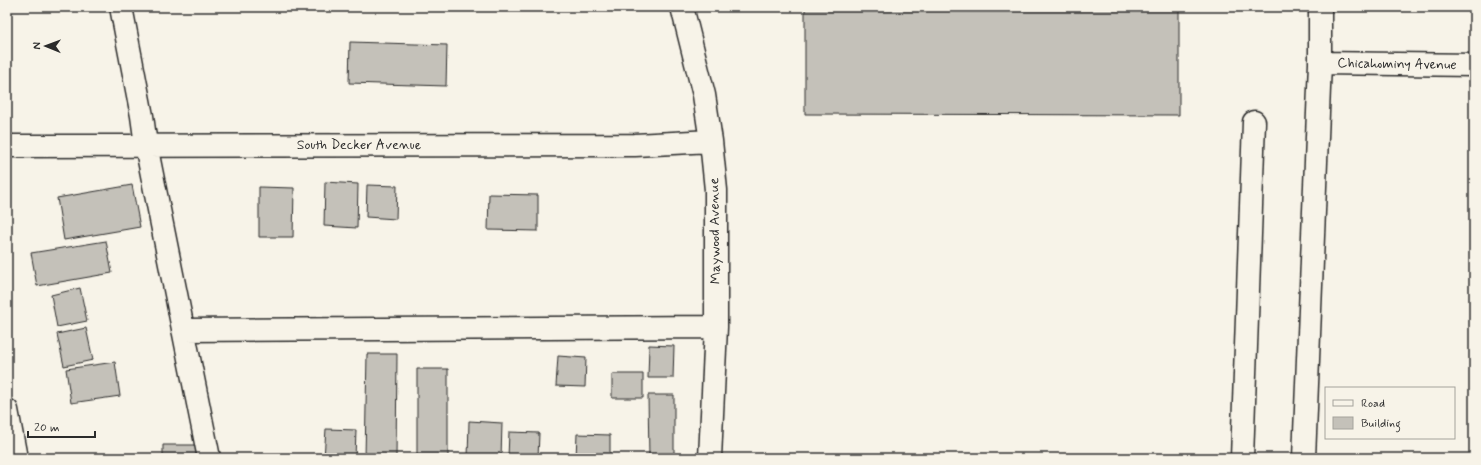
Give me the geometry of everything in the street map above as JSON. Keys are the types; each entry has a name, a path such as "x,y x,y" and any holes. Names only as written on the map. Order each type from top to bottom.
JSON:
{"street":[{"path":"121,7 142,116 146,145 208,458"},
{"name":"Maywood Avenue","path":"682,7 704,95 716,190 716,327 710,458"},
{"path":"1304,458 1320,63 1320,7"},
{"name":"Chicahominy Avenue","path":"1320,63 1474,66"},
{"path":"1242,458 1254,122"},
{"name":"South Decker Avenue","path":"7,146 635,145 711,142"},
{"path":"183,330 716,327"},
{"path":"7,410 16,458"}],"building":[{"path":"805,7 1179,7 1179,115 805,114"},
{"path":"350,42 447,45 446,86 349,83"},
{"path":"325,182 358,184 357,228 324,226"},
{"path":"132,185 140,227 64,240 57,198"},
{"path":"367,185 397,186 396,219 366,217"},
{"path":"259,187 294,188 293,237 259,237"},
{"path":"489,194 538,195 538,231 488,230"},
{"path":"106,241 112,273 37,286 31,253"},
{"path":"80,288 87,321 57,327 51,295"},
{"path":"86,328 93,360 64,366 57,334"},
{"path":"649,345 674,346 673,378 648,378"},
{"path":"367,354 397,354 396,458 365,458"},
{"path":"558,356 586,358 585,387 556,386"},
{"path":"115,362 120,396 71,403 66,369"},
{"path":"417,369 448,369 448,458 417,458"},
{"path":"612,374 643,374 643,398 612,398"},
{"path":"648,395 674,395 674,458 649,458"},
{"path":"469,421 502,423 501,458 468,458"},
{"path":"326,429 356,430 355,458 324,458"},
{"path":"509,432 539,433 538,458 508,458"},
{"path":"577,434 610,435 610,458 576,458"},
{"path":"163,445 197,445 197,458 163,458"}]}
